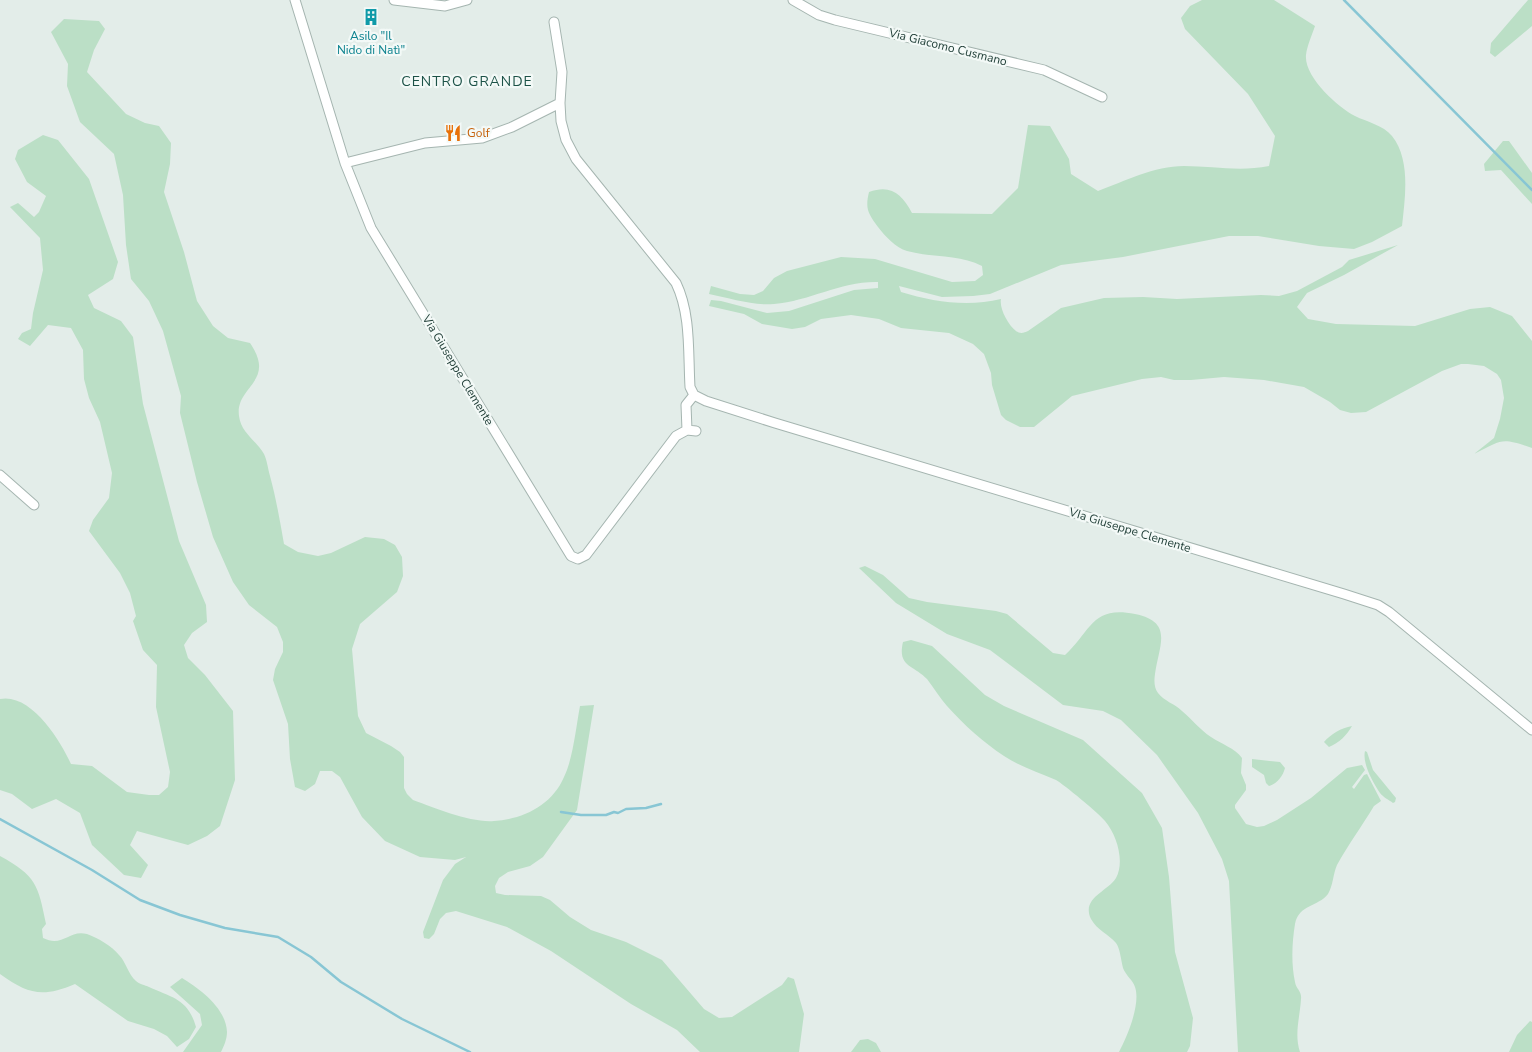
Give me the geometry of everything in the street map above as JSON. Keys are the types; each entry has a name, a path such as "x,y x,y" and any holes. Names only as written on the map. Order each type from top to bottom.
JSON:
{"street":[{"name":"Via Giuseppe Clemente","path":"295,0 345,163 371,228 573,558 581,559 586,555 676,436 686,430"},
{"path":"394,0 435,6 467,0"},
{"name":"Via Giacomo Cusmano","path":"793,0 819,15 835,20 1044,70 1102,97"},
{"path":"554,22 562,72 560,103 564,133 572,153 676,283 682,297 685,310 690,387 694,395 686,405 686,430 696,431"},
{"path":"345,163 425,142 482,138 512,127 560,103"},
{"name":"VIa Giuseppe Clemente","path":"694,395 706,401 775,423 1378,605 1532,730"},
{"path":"0,475 34,505"}],"green space":[{"path":"1202,0 1274,0 1315,26 1306,55 1310,73 1316,82 1331,99 1348,112 1380,126 1388,132 1398,146 1402,156 1405,180 1402,226 1354,249 1319,246 1258,236 1229,236 1123,257 1061,265 990,294 942,297 899,286 901,292 938,301 963,303 1001,299 1001,307 1007,321 1016,331 1022,333 1028,331 1061,308 1104,298 1143,297 1177,299 1261,295 1279,296 1297,291 1342,267 1349,260 1398,245 1307,293 1297,307 1308,319 1336,324 1415,326 1470,309 1490,307 1512,316 1532,341 1532,448 1507,441 1497,443 1474,454 1494,438 1504,398 1501,380 1497,374 1484,366 1461,364 1442,371 1366,412 1351,413 1340,410 1304,387 1264,380 1224,377 1191,380 1174,380 1161,377 1142,379 1072,396 1034,427 1020,427 1006,420 1001,415 992,385 991,373 984,354 973,344 949,333 901,328 879,319 851,315 821,319 805,327 792,329 762,324 744,314 709,306 711,300 767,313 789,311 854,290 878,288 878,282 851,285 774,304 750,303 709,294 711,286 740,294 754,295 763,291 774,278 787,271 841,257 875,259 952,282 975,281 983,275 982,266 955,258 907,251 891,241 878,227 870,214 867,207 869,192 884,189 895,192 912,213 992,214 1018,188 1028,125 1050,126 1069,159 1071,174 1098,191 1162,168 1195,166 1237,169 1269,166 1275,136 1248,94 1185,29 1181,18 1190,6"},
{"path":"1528,0 1532,0 1532,26 1495,57 1490,53 1491,43"},
{"path":"64,19 99,21 105,29 94,50 87,72 126,114 145,123 159,126 171,143 170,164 164,192 184,252 197,301 213,326 228,338 250,343 257,356 259,367 257,375 239,406 239,416 246,432 265,456 284,544 298,552 318,556 331,553 365,537 384,539 395,545 402,557 403,576 397,592 360,624 352,649 358,716 366,733 391,746 404,757 404,788 407,794 413,800 475,820 505,820 526,814 544,803 559,787 570,761 580,706 594,705 577,810 543,857 530,866 508,872 499,878 495,886 496,893 541,896 550,900 570,917 591,930 626,942 662,960 704,1009 719,1018 732,1017 782,985 788,977 794,979 804,1014 799,1052 700,1052 677,1030 631,1004 551,951 507,927 456,911 446,913 440,919 434,934 429,939 424,938 423,932 443,880 455,864 466,857 455,860 420,857 385,841 362,817 340,777 332,771 320,771 315,784 305,791 295,787 290,759 288,724 273,680 275,669 283,652 283,642 277,627 249,605 233,582 213,537 180,413 181,396 163,331 149,301 131,279 126,245 123,195 114,154 80,122 67,86 68,64 51,32"},
{"path":"43,135 58,140 89,179 118,262 113,279 88,295 94,308 121,321 133,337 143,404 179,541 206,605 207,622 192,633 184,645 188,658 205,675 233,711 235,780 220,826 207,836 188,845 137,831 130,845 148,865 141,878 124,875 92,845 80,813 56,799 32,809 12,794 0,790 0,699 12,699 23,703 43,720 60,743 71,764 92,766 127,792 159,795 168,787 170,772 156,707 157,665 143,650 133,621 136,616 130,593 120,573 89,531 93,520 109,498 112,473 100,422 89,398 84,379 83,350 71,328 48,325 30,346 18,339 22,333 31,329 43,270 40,238 10,207 18,203 34,217 39,212 46,196 27,182 15,159 18,150"},
{"path":"1503,141 1509,141 1532,173 1532,204 1501,170 1485,171 1484,164"},
{"path":"865,566 883,575 909,598 1007,614 1053,653 1065,655 1094,622 1110,613 1135,614 1155,623 1160,629 1161,636 1155,676 1157,691 1160,696 1179,709 1207,734 1232,749 1242,758 1241,773 1246,790 1235,805 1235,808 1246,824 1257,827 1277,820 1311,798 1347,768 1362,765 1365,770 1352,787 1354,789 1364,775 1367,774 1381,801 1374,806 1337,865 1328,894 1300,913 1295,924 1292,960 1296,986 1301,996 1297,1032 1300,1052 1238,1052 1229,881 1222,859 1198,813 1157,755 1121,720 1103,711 1063,705 990,650 947,634 896,603 859,568"},
{"path":"911,640 932,646 985,695 1004,706 1083,740 1142,793 1162,828 1169,877 1175,952 1193,1018 1190,1046 1187,1052 1119,1052 1135,1011 1135,987 1123,968 1117,945 1093,923 1089,912 1092,900 1112,883 1119,872 1120,857 1116,841 1105,821 1056,780 1010,760 967,727 947,706 927,679 905,661 902,656 903,642"},
{"path":"1352,726 1348,733 1333,745 1329,747 1324,742 1336,732"},
{"path":"1365,751 1373,770 1396,798 1395,802 1393,803 1383,796 1374,784 1365,761"},
{"path":"1252,759 1280,762 1285,768 1277,782 1269,786 1264,775 1252,767"},
{"path":"0,856 21,869 34,882 46,924 42,929 43,938 56,941 81,933 109,945 121,958 137,982 172,997 189,1010 196,1027 189,1039 177,1047 167,1036 154,1029 128,1021 75,984 53,991 36,992 19,986 0,974"},
{"path":"182,978 211,1000 222,1015 226,1023 227,1032 221,1052 183,1052 202,1025 200,1014 170,987"},
{"path":"1530,1021 1532,1022 1532,1052 1509,1052 1517,1035"},
{"path":"868,1039 876,1043 881,1052 851,1052 860,1040"}],"waterway":[{"path":"1344,0 1532,190"},
{"path":"561,812 581,815 606,815 614,812 618,813 626,809 646,808 661,804"},
{"path":"0,819 92,870 140,900 180,915 225,928 278,937 311,957 341,982 402,1019 470,1052"}],"place":[{"name":"Asilo \"Il Nido di Natì\"","path":"371,17"},
{"name":"Golf","path":"453,133"}],"district":[{"name":"CENTRO GRANDE","path":"467,81"}]}
